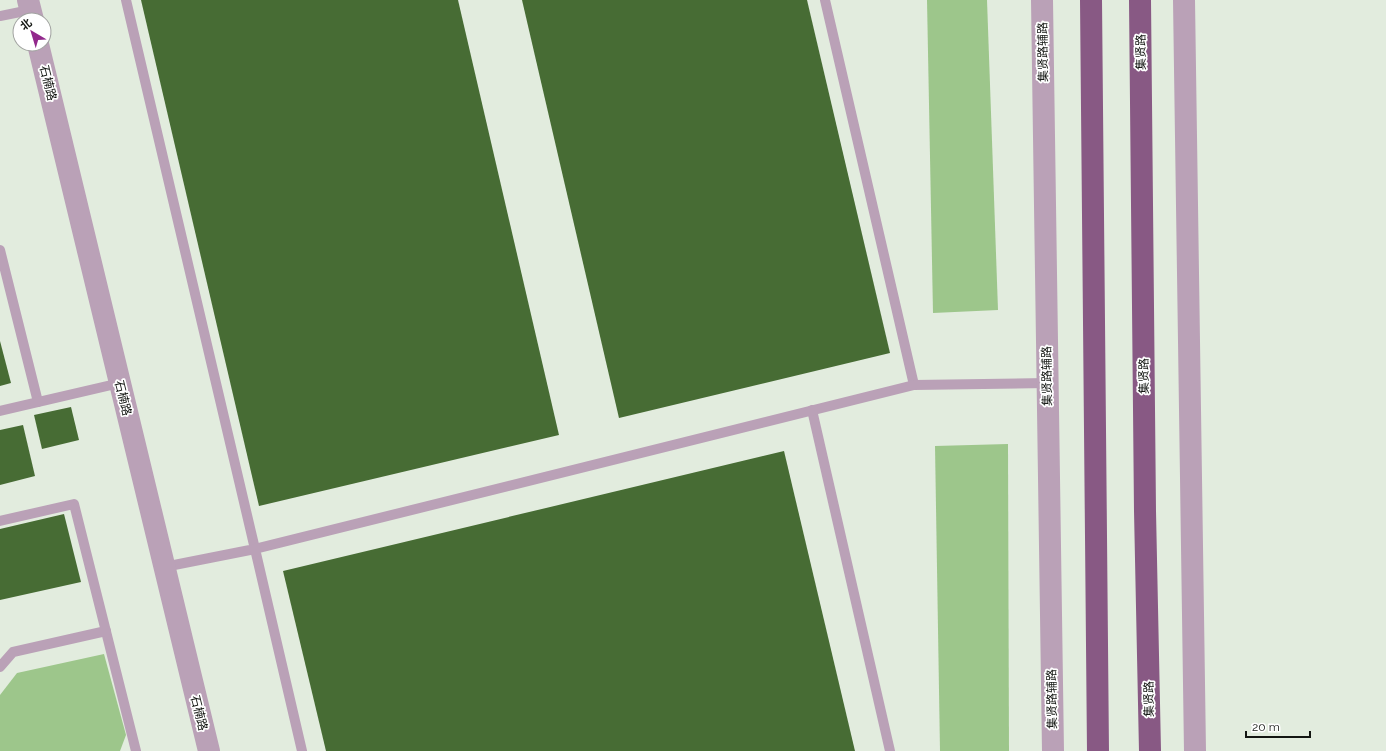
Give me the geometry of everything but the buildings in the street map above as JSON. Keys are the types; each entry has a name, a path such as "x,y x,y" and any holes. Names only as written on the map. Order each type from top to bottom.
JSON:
{"highway":[{"path":"1091,0 1098,751"},
{"name":"集贤路","path":"1140,0 1145,511 1150,751"}],"street":[{"name":"集贤路辅路","path":"1042,0 1053,751"},
{"path":"1184,0 1195,751"},
{"name":"石楠路","path":"40,52 209,751"}],"lane":[{"path":"126,0 302,751"},
{"path":"825,0 914,385"},
{"path":"0,16 30,10"},
{"path":"0,250 38,402"},
{"path":"0,411 120,383"},
{"path":"164,567 255,549 914,385 1047,383"},
{"path":"812,410 890,751"},
{"path":"0,521 74,504 136,751"},
{"path":"0,667 12,652 106,631"}],"green space":[{"path":"927,0 987,0 998,310 933,313"},
{"path":"1008,444 1009,751 940,751 935,446"},
{"path":"104,654 126,735 120,751 0,751 0,695 17,673"}]}
